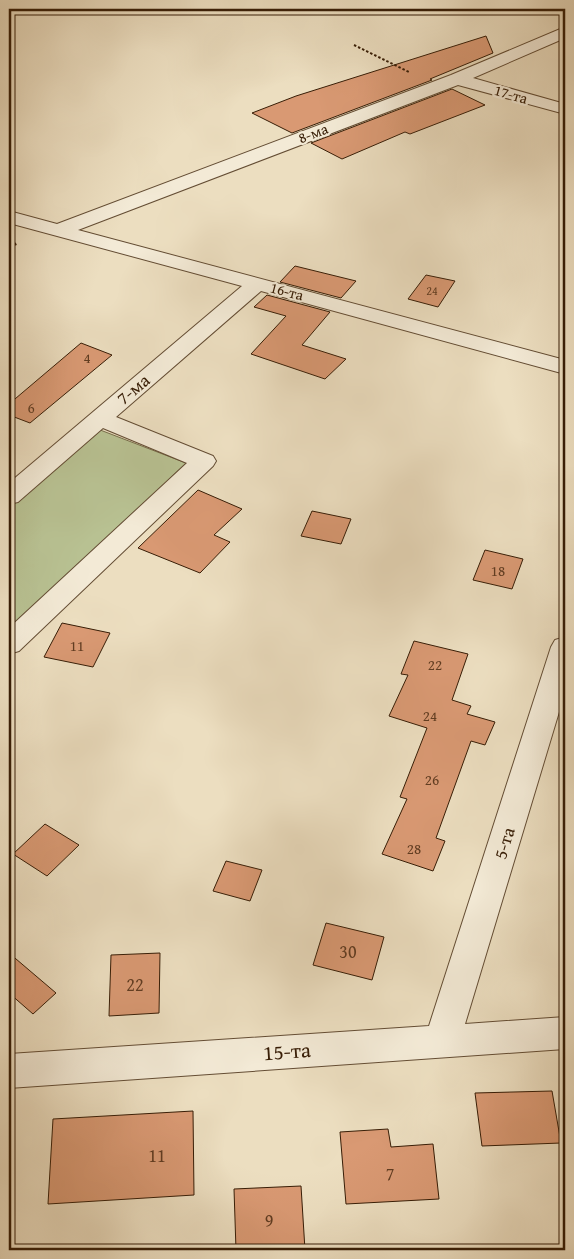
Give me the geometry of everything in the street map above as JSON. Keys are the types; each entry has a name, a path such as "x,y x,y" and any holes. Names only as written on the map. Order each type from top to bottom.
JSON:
{"street":[{"name":"8-ма","path":"59,230 451,81 565,32"},
{"name":"17-та","path":"451,81 565,109"},
{"name":"16-та","path":"9,217 565,367"},
{"name":"7-ма","path":"9,496 258,283"},
{"path":"9,644 204,461 99,418"},
{"name":"5-та","path":"442,1040 565,647"},
{"name":"15-та","path":"9,1071 442,1040 565,1034"}],"path":[{"path":"354,44 407,72 416,69 451,81"}],"green space":[{"path":"95,428 186,463 9,634 9,504"}],"building":[{"path":"486,36 493,53 430,79 432,80 292,133 252,113 296,96"},
{"path":"452,89 485,105 410,134 405,132 342,159 311,143"},
{"path":"295,266 356,281 341,298 280,282"},
{"path":"426,275 455,281 438,307 408,299"},
{"path":"267,295 330,312 302,345 346,359 325,379 251,354 286,316 254,307"},
{"path":"81,343 112,355 30,423 9,415 9,404"},
{"path":"198,490 242,509 214,535 230,542 200,573 138,548"},
{"path":"312,511 351,519 341,544 301,536"},
{"path":"485,550 523,559 512,589 473,580"},
{"path":"62,623 110,633 93,667 44,657"},
{"path":"414,641 468,654 452,700 471,706 467,714 495,722 485,745 471,741 436,838 445,841 433,871 382,854 407,799 400,797 427,728 389,716 408,675 401,674"},
{"path":"45,824 79,845 47,876 13,854"},
{"path":"226,861 262,870 250,901 213,891"},
{"path":"326,923 384,937 372,980 313,965"},
{"path":"9,953 56,993 33,1014 9,993"},
{"path":"160,953 159,1013 109,1016 111,955"},
{"path":"552,1091 561,1143 482,1146 475,1093"},
{"path":"193,1111 194,1195 48,1204 53,1119"},
{"path":"388,1129 391,1147 433,1144 439,1199 346,1204 340,1132"},
{"path":"301,1186 305,1250 236,1250 234,1189"}]}
